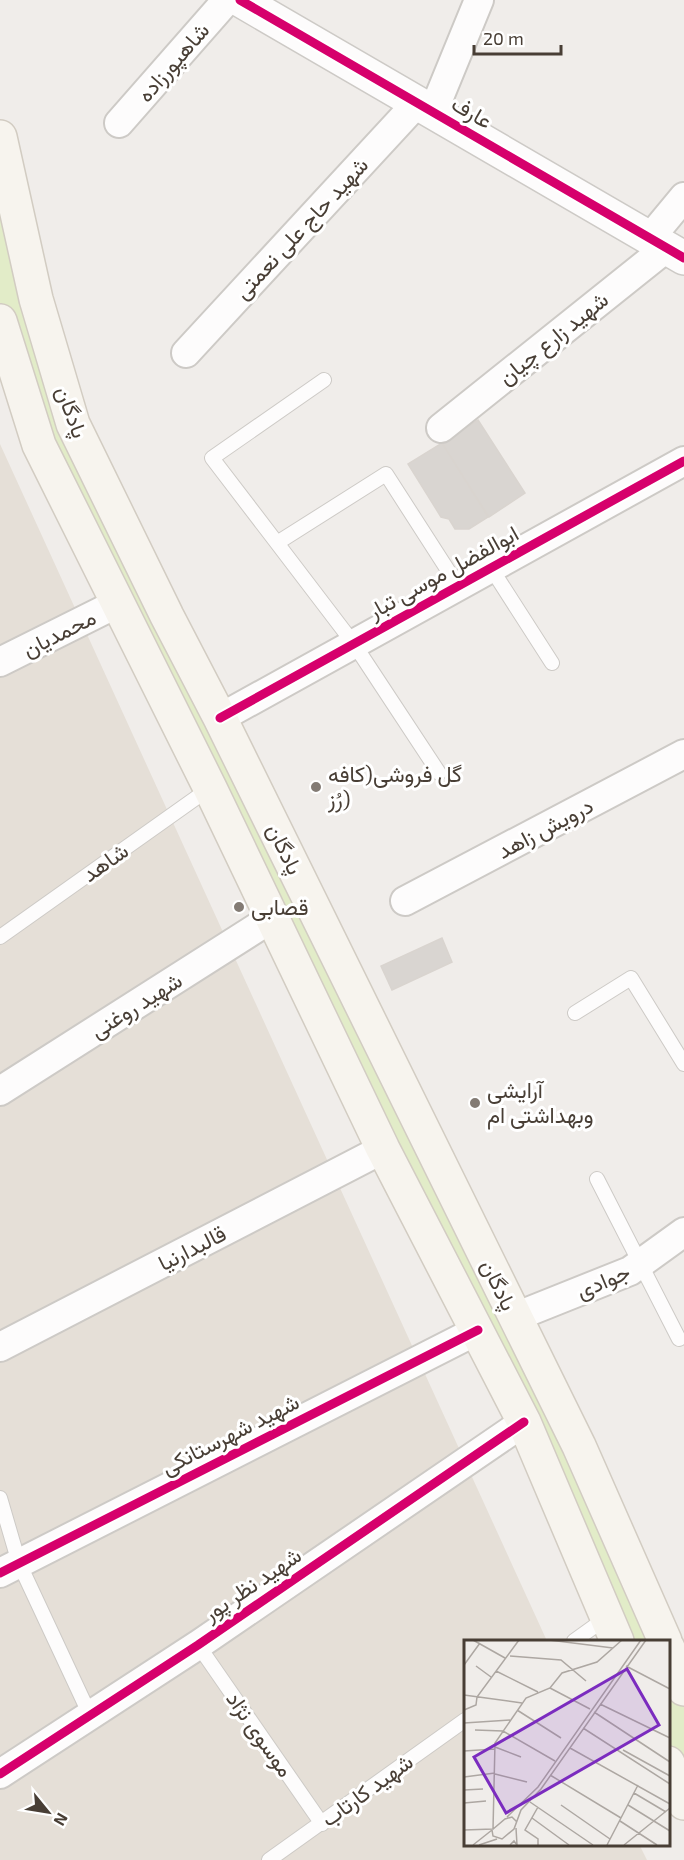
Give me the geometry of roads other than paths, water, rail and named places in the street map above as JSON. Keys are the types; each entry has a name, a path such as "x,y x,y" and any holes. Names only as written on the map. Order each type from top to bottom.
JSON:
{"main road":[{"name":"پادگان","path":"0,137 36,299 73,424 579,1446 665,1640"},
{"name":"پادگان","path":"0,321 39,445 210,788 383,1149 524,1422 612,1629"},
{"path":"669,1651 684,1689"},
{"path":"669,1766 684,1803"}],"street":[{"name":"شاهپورزاده","path":"118,123 226,0"},
{"name":"عارف","path":"240,0 666,248"},
{"path":"425,108 479,0"},
{"name":"شهید حاج علی نعمتی","path":"186,353 425,108"},
{"name":"شهید زارع چیان","path":"441,428 666,248 684,197"},
{"name":"ابوالفضل موسی تبار","path":"220,718 684,461"},
{"name":"محمدیان","path":"0,662 118,603"},
{"name":"درویش زاهد","path":"405,901 684,754"},
{"name":"شهید روغنی","path":"0,1091 272,918"},
{"name":"قالبدارنیا","path":"0,1347 383,1149"},
{"name":"جوادی","path":"515,1317 630,1271 684,1232"},
{"name":"شهید شهرستانکی","path":"10,1568 478,1330"},
{"name":"شهید نظر پور","path":"0,1774 198,1645 524,1422"}],"lane":[{"path":"324,380 212,458 354,644 439,774"},
{"path":"277,543 386,474 458,586"},
{"path":"491,568 552,663"},
{"name":"شاهد","path":"0,937 210,788"},
{"path":"575,1013 631,978 684,1064"},
{"path":"597,1179 679,1339"},
{"path":"0,1498 10,1568 90,1715"},
{"path":"577,1640 612,1629"},
{"name":"موسوی نژاد","path":"198,1645 322,1824"},
{"name":"شهید کارتاب","path":"269,1860 464,1721"}],"place":[{"name":"گل فروشی(کافه رُز)","path":"316,787"},
{"name":"قصابی","path":"239,907"},
{"name":"آرایشی وبهداشتی ام","path":"475,1103"}]}
